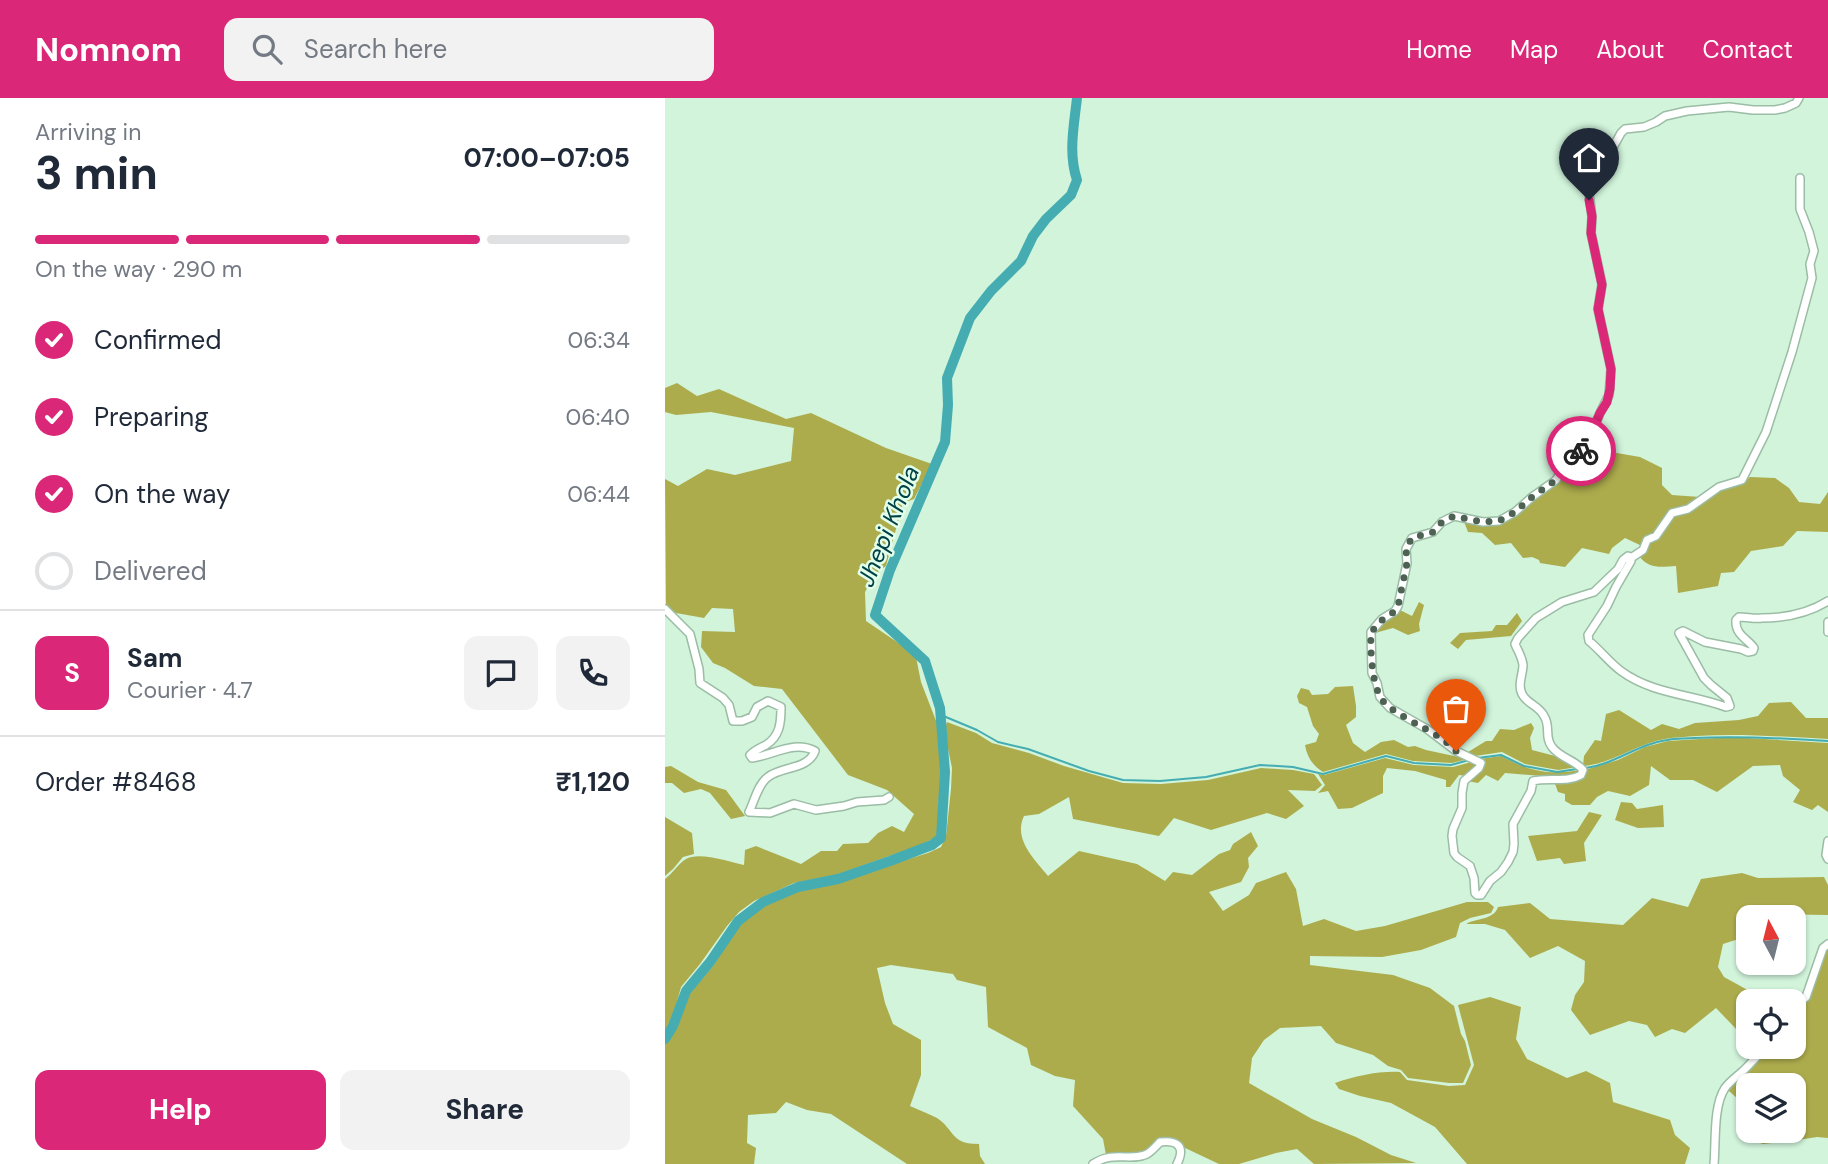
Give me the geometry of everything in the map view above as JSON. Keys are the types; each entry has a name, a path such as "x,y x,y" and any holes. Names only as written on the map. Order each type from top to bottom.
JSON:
{"street":[{"path":"1631,558 1625,557 1618,569 1594,592 1562,602 1536,618 1516,641 1522,660 1520,683 1523,697 1544,716 1546,739 1553,749 1583,770 1576,778 1533,781 1531,791 1513,824 1514,844 1508,862 1481,895 1477,895 1473,889 1470,866 1454,853 1452,836 1462,808 1464,781 1479,768 1481,762 1456,751 1427,729 1390,708 1380,698 1372,673 1371,632 1398,606 1407,563 1406,548 1412,538 1433,532 1442,522 1454,516 1482,522 1499,521 1556,480 1568,460 1587,444 1609,395 1611,369 1599,316 1598,302 1602,285 1591,233 1588,185 1621,132 1644,127 1665,116 1687,111 1730,107 1775,110 1796,103 1799,98"},
{"path":"1800,178 1800,209 1814,251 1810,264 1812,278 1766,432 1742,480 1719,487 1688,509 1672,513 1656,536 1647,540 1643,550 1631,558 1607,606 1588,635 1589,641 1621,671 1643,683 1668,693 1726,707 1730,706 1727,698 1704,678 1679,633 1682,631 1705,642 1753,652 1752,645 1739,635 1739,617 1761,619 1795,614 1828,601"},
{"path":"665,609 689,634 700,683 723,698 729,705 733,721 752,717 757,707 768,701 781,707 780,727 776,735 750,755 752,758 792,746 807,747 815,751 806,762 768,777 749,812 770,813 794,804 816,810 889,797"},
{"path":"1828,622 1828,632"},
{"path":"1828,841 1828,859"},
{"path":"1806,997 1823,948 1828,944"},
{"path":"1714,1164 1719,1104 1726,1087 1755,1059"},
{"path":"1093,1164 1104,1157 1143,1155 1153,1150 1160,1142 1169,1142 1179,1146 1181,1156 1177,1164"}],"shaded area":[{"path":"677,383 697,396 719,389 786,419 811,413 886,448 932,464 914,499 903,503 886,566 875,574 865,592 866,621 916,657 921,682 940,731 942,776 938,836 923,844 836,875 794,883 754,901 739,912 727,926 681,987 671,1024 665,1030 665,879 683,861 699,856 744,865 745,850 756,846 801,864 821,851 837,851 843,844 868,843 878,833 892,826 904,832 914,814 887,790 848,775 782,689 754,686 713,663 701,647 702,631 735,632 733,609 712,608 704,618 676,613 666,605 665,479 678,486 707,469 735,475 791,461 794,428 711,412 676,415 665,412 665,388"},
{"path":"1584,452 1611,452 1640,457 1662,468 1662,485 1672,495 1700,497 1688,507 1671,512 1656,534 1642,546 1625,538 1612,548 1609,554 1582,548 1565,567 1540,563 1532,557 1523,558 1511,543 1495,545 1482,533 1468,532 1463,519 1475,522 1510,517"},
{"path":"1750,477 1775,478 1789,488 1799,502 1820,504 1828,492 1828,532 1797,531 1783,546 1751,551 1734,572 1721,573 1718,586 1678,593 1676,566 1651,565 1639,556 1656,534 1685,509 1720,489"},
{"path":"1419,602 1424,605 1420,631 1408,635 1393,628 1375,633 1380,625 1400,610 1412,616"},
{"path":"1517,613 1522,621 1511,636 1466,640 1458,649 1450,643 1460,633 1492,631 1496,625 1507,625"},
{"path":"1353,686 1356,717 1346,725 1353,743 1365,752 1381,742 1394,740 1408,747 1415,746 1468,759 1452,763 1413,761 1386,754 1323,772 1313,764 1307,753 1305,745 1316,742 1319,734 1313,726 1307,707 1299,703 1297,696 1301,688 1309,690 1312,695 1328,694 1335,687"},
{"path":"1791,702 1806,718 1828,718 1828,739 1730,735 1673,738 1644,745 1604,762 1583,766 1584,756 1595,740 1601,741 1606,714 1619,710 1651,730 1662,724 1679,729 1695,723 1758,716 1769,703"},
{"path":"947,722 976,733 992,743 1123,783 1161,784 1208,780 1261,768 1314,774 1322,785 1315,791 1288,790 1304,806 1286,819 1267,813 1211,830 1174,818 1159,836 1073,819 1069,797 1039,814 1024,816 1021,824 1023,841 1048,876 1079,851 1137,864 1165,881 1173,872 1192,875 1219,854 1230,850 1233,844 1251,832 1258,846 1248,858 1249,867 1241,882 1209,892 1223,911 1249,895 1256,883 1286,872 1296,889 1303,926 1324,919 1356,931 1385,926 1467,902 1488,902 1494,907 1491,913 1460,923 1456,937 1421,950 1382,957 1310,956 1310,965 1393,975 1430,988 1454,1006 1471,1065 1463,1083 1408,1078 1401,1070 1388,1066 1373,1055 1336,1043 1321,1026 1280,1028 1264,1040 1252,1058 1249,1083 1312,1119 1391,1155 1416,1163 1314,1164 1297,1149 1239,1164 1219,1164 1183,1147 1175,1139 1158,1140 1147,1151 1139,1154 1106,1155 1103,1139 1073,1106 1075,1080 1055,1076 1031,1065 1027,1048 988,1027 986,987 957,980 953,974 891,965 877,968 893,1024 921,1040 921,1075 910,1106 937,1118 963,1142 979,1144 980,1156 985,1164 907,1164 831,1114 807,1110 786,1102 776,1113 748,1115 747,1143 756,1148 754,1164 665,1164 665,1043 677,1026 690,993 713,966 742,921 766,905 792,893 842,882 941,847 946,836 951,789 952,768 944,730"},
{"path":"1531,723 1534,728 1530,738 1532,750 1559,757 1578,767 1558,770 1525,764 1502,752 1475,756 1468,752 1486,741 1492,741 1500,729 1514,730"},
{"path":"1732,737 1828,743 1828,812 1818,805 1812,810 1793,802 1800,790 1783,776 1780,765 1753,766 1717,792 1693,780 1670,780 1651,766 1649,785 1630,796 1608,791 1590,805 1572,805 1565,801 1565,794 1558,792 1554,781 1566,781 1585,770 1668,741"},
{"path":"1501,756 1540,771 1581,770 1580,774 1565,778 1505,773 1498,781 1486,775 1478,783 1467,781 1480,759"},
{"path":"1385,758 1414,765 1453,767 1475,761 1480,764 1466,776 1459,775 1450,787 1446,787 1446,780 1415,771 1387,768 1383,776 1383,793 1352,808 1338,809 1328,791 1318,793 1325,785 1318,774 1324,775"},
{"path":"671,766 698,782 726,790 745,816 731,819 710,793 701,789 684,793 672,783 665,783 665,767"},
{"path":"1621,802 1632,803 1637,809 1663,805 1664,827 1638,828 1615,820"},
{"path":"1589,812 1602,815 1584,843 1586,861 1564,864 1560,858 1537,861 1528,836 1577,831"},
{"path":"665,817 692,833 694,854 683,857 665,876"},
{"path":"1742,873 1758,878 1824,877 1828,885 1828,915 1806,915 1806,905 1736,905 1736,940 1723,944 1718,967 1724,977 1746,989 1736,989 1736,1029 1716,1008 1685,1033 1672,1029 1655,1037 1647,1025 1629,1021 1590,1035 1571,1010 1575,995 1584,982 1585,961 1558,946 1530,958 1505,930 1485,924 1466,924 1489,917 1498,907 1530,903 1550,919 1623,925 1652,898 1688,907 1701,879"},
{"path":"1828,946 1828,1138 1806,1139 1806,1073 1744,1073 1758,1059 1806,1059 1806,999 1824,948"},
{"path":"1490,997 1521,1007 1516,1039 1527,1059 1567,1078 1586,1071 1610,1083 1613,1102 1670,1120 1675,1135 1690,1148 1685,1164 1467,1164 1435,1127 1391,1103 1339,1089 1335,1083 1367,1074 1400,1072 1407,1080 1449,1086 1465,1085 1474,1065 1458,1005"},
{"path":"1736,1080 1736,1097 1729,1091 1724,1095"}],"waterway":[{"name":"Jhepi Khola","path":"665,1039 673,1026 686,991 738,921 763,902 798,887 838,879 890,861 932,845 941,838 945,772 940,708 925,661 875,615 890,570 945,442 947,378 970,318 991,291 1021,261 1033,236 1071,195 1077,180 1072,150 1077,98"},
{"path":"941,715 998,742 1123,780 1160,781 1206,777 1260,765 1293,767 1323,774 1386,756 1414,763 1451,765 1469,760"},
{"path":"1586,768 1656,742 1674,739 1744,737 1828,741"},
{"path":"1478,758 1501,755 1524,766 1557,772 1577,769"}],"way so far":[{"path":"1456,751 1427,729 1390,708 1380,698 1372,673 1371,632 1398,606 1407,563 1408,542 1412,538 1433,532 1442,522 1454,516 1490,523 1499,521 1556,480 1568,460 1581,451"}],"route":[{"path":"1581,451 1607,402 1611,369 1598,309 1602,285 1591,233 1589,200"}]}
